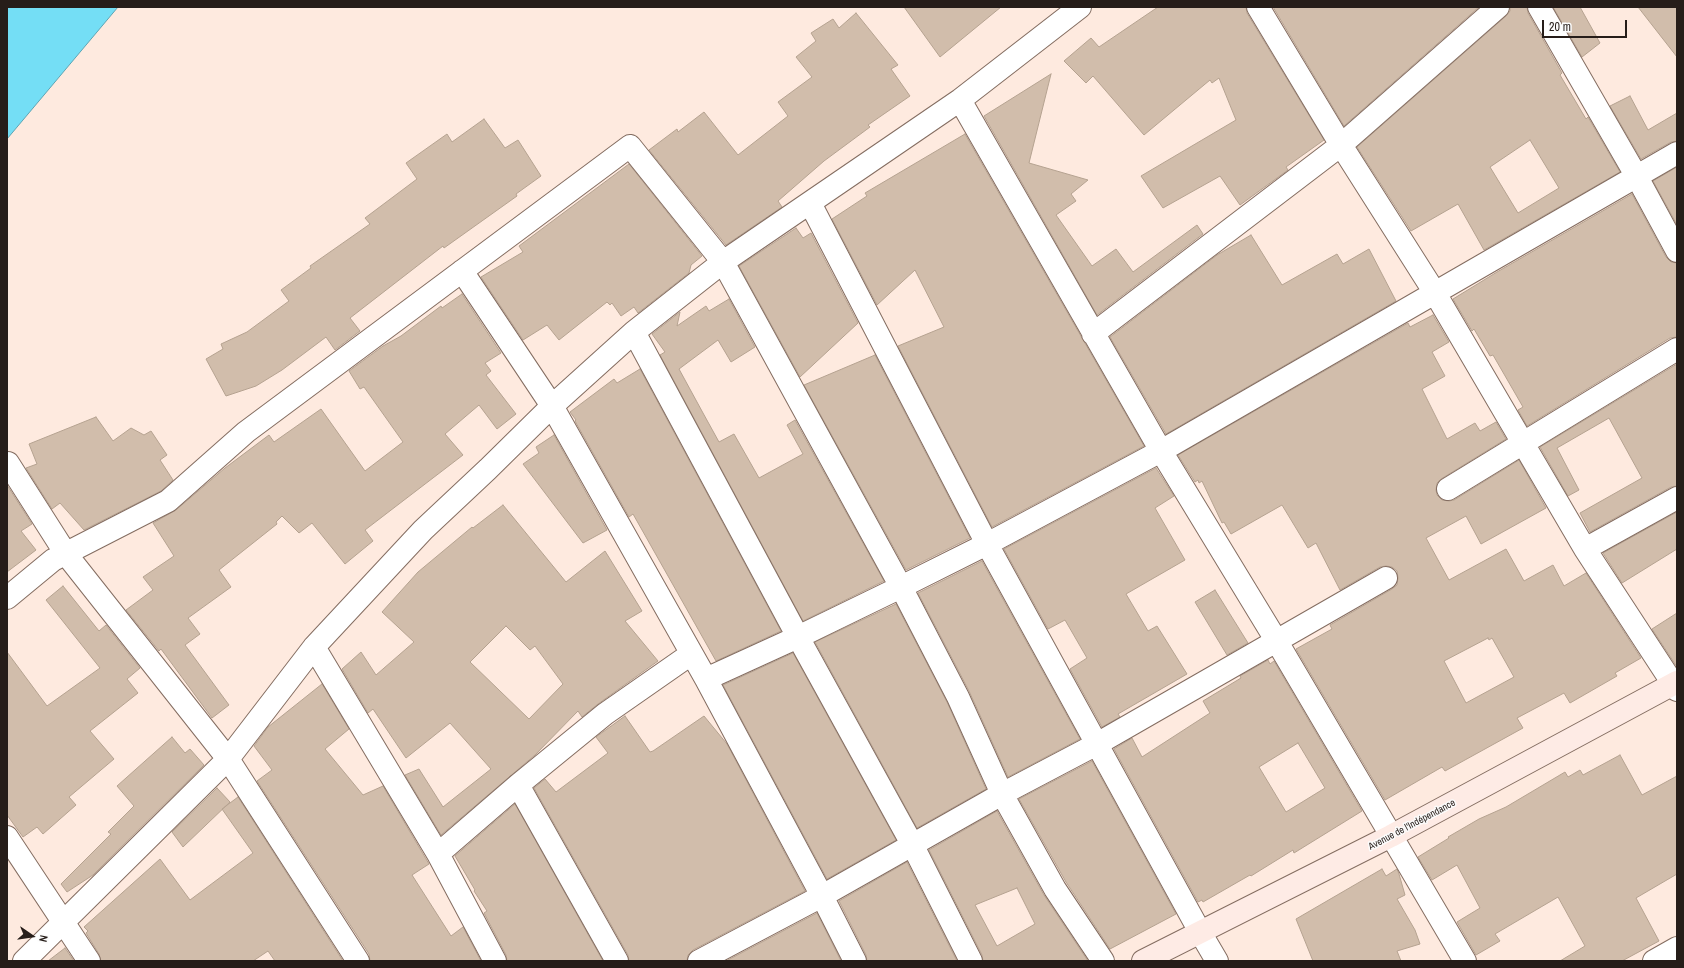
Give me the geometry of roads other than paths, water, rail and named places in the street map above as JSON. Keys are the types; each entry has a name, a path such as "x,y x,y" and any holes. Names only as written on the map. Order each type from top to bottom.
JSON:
{"main road":[{"name":"Avenue de l'Indépendance","path":"1144,961 1391,836 1676,685"}],"street":[{"path":"24,961 228,760 314,648 423,530 552,406 634,332 723,262 960,100 1080,7"},
{"path":"1258,7 1341,145 1435,293 1585,550 1676,685"},
{"path":"1093,334 1341,145 1498,7"},
{"path":"1539,7 1637,177 1677,251"},
{"path":"960,100 1093,334 1276,640 1465,961"},
{"path":"7,598 53,560 168,501 246,432 630,146 723,262 901,587 958,697 1002,794 1055,889 1103,961"},
{"path":"706,679 798,637 901,587 1162,451 1677,153"},
{"path":"810,203 986,544 1217,961"},
{"path":"462,271 552,406 706,679 855,961"},
{"path":"634,332 798,637 912,844 972,961"},
{"path":"1448,489 1677,349"},
{"path":"8,463 66,554 228,760 358,961"},
{"path":"1585,550 1677,498"},
{"path":"699,961 822,896 1002,794 1097,744 1386,578"},
{"path":"314,648 438,854 496,961"},
{"path":"438,854 518,785 605,714 692,654"},
{"path":"518,785 617,961"},
{"path":"7,837 89,961"},
{"path":"1654,961 1677,948"}],"water":[{"path":"7,7 118,7 7,139"}]}
